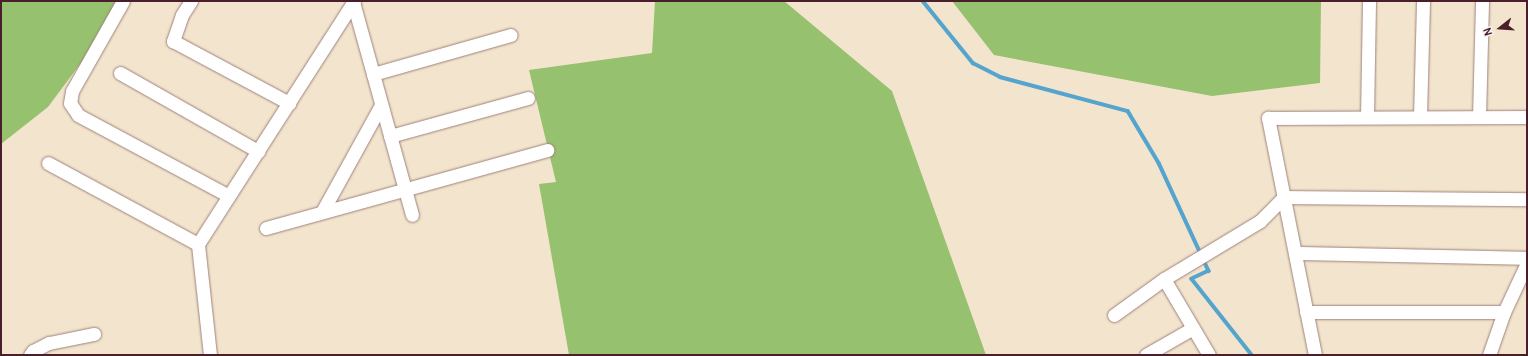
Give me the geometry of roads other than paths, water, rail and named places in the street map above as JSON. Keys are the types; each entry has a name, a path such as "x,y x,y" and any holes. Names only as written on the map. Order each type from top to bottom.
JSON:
{"street":[{"path":"123,1 72,91 70,103 78,115 229,196"},
{"path":"191,1 182,15 173,40 289,103"},
{"path":"1367,117 1369,1"},
{"path":"1420,117 1423,1"},
{"path":"1479,117 1482,1"},
{"path":"210,355 198,244 353,2"},
{"path":"353,2 412,215"},
{"path":"373,74 511,35"},
{"path":"120,73 258,151"},
{"path":"390,136 528,98"},
{"path":"322,212 381,105"},
{"path":"1315,355 1268,118 1527,117"},
{"path":"266,228 547,150"},
{"path":"48,163 198,244"},
{"path":"1114,315 1164,279 1260,221 1284,197 1527,199"},
{"path":"1295,253 1527,258"},
{"path":"1489,355 1504,312 1527,263"},
{"path":"1164,279 1209,355"},
{"path":"1306,312 1504,312"},
{"path":"1146,355 1193,328"},
{"path":"30,355 33,351 49,343 94,334"}],"waterway":[{"path":"923,1 973,63 1000,77 1128,111 1159,163 1209,271 1192,279 1252,355"}]}
